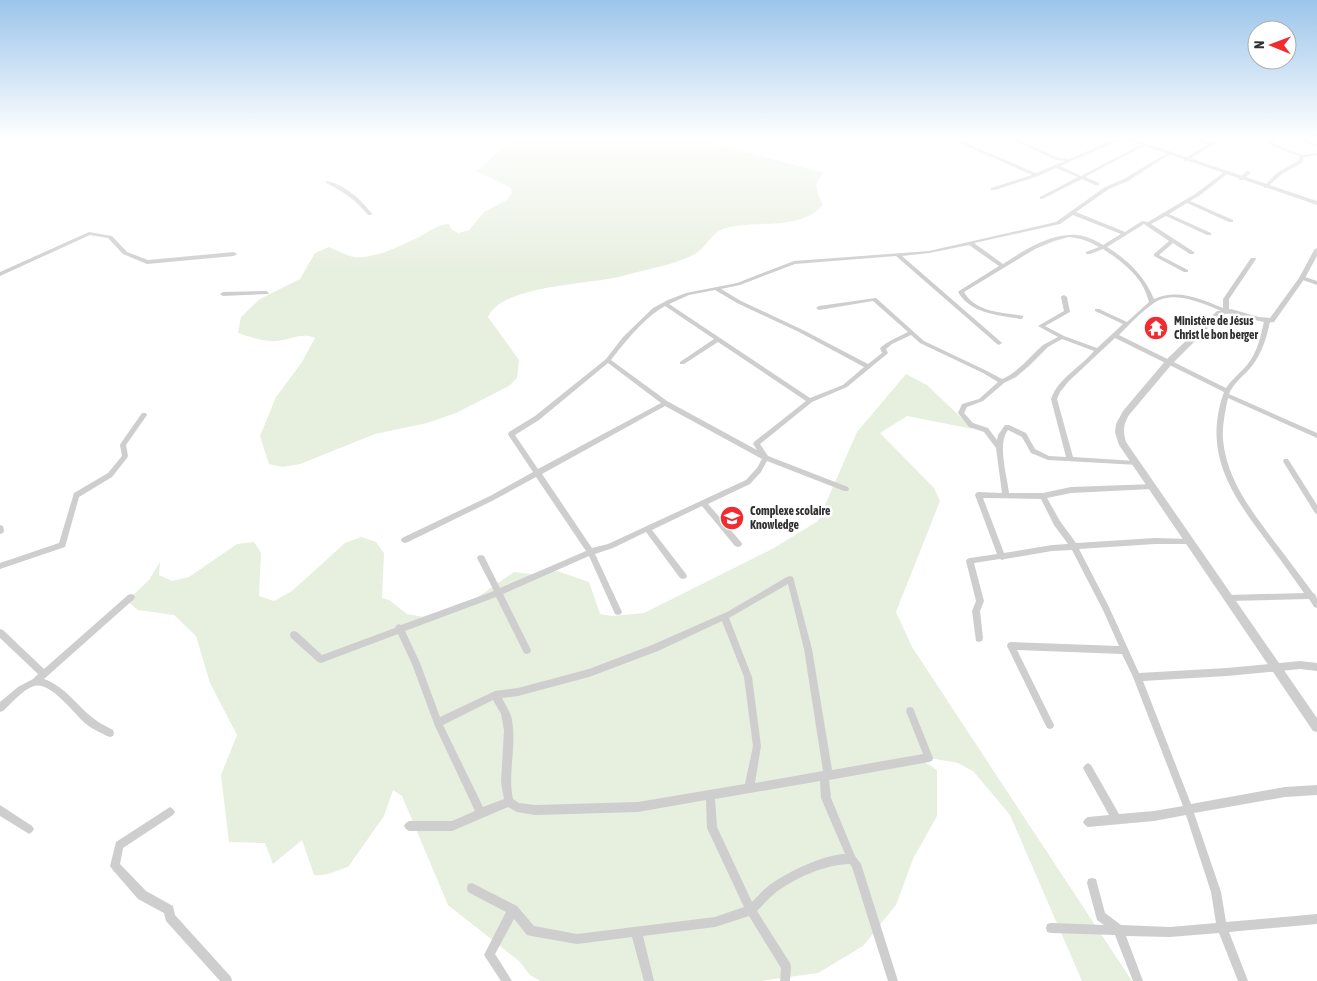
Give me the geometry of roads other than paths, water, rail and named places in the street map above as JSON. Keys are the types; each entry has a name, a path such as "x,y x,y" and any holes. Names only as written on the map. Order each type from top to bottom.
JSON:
{"street":[{"path":"330,183 340,187 361,202 370,214"},
{"path":"993,189 1012,183"},
{"path":"1042,198 1071,183"},
{"path":"618,612 590,551 510,434 537,418 608,360 625,338 655,309 688,294 738,284 794,263 929,252 1024,229 1058,223 1116,183"},
{"path":"1148,224 1212,183"},
{"path":"1253,183 1317,203"},
{"path":"1266,187 1270,183"},
{"path":"1186,201 1231,221"},
{"path":"1073,213 1124,233"},
{"path":"1166,214 1209,234"},
{"path":"1088,253 1103,247 1144,222 1192,253"},
{"path":"0,274 90,234 110,237 126,252 147,262 234,254"},
{"path":"944,296 961,292 1002,266 1062,237 1082,237 1103,247 1134,271 1144,283 1152,302"},
{"path":"1173,240 1156,255 1186,271"},
{"path":"970,243 1002,266"},
{"path":"1070,458 1054,399 1055,393 1098,350 1152,302 1160,297 1181,295 1226,311 1256,320 1267,321 1275,317 1302,278 1317,250"},
{"path":"898,255 999,344"},
{"path":"1226,311 1226,299 1253,259"},
{"path":"1302,278 1317,283"},
{"path":"715,288 868,367"},
{"path":"961,292 965,299 982,311 1021,317"},
{"path":"223,294 266,293"},
{"path":"1064,297 1067,312 1041,326 1062,337 1098,350"},
{"path":"819,308 874,300 910,333 938,351 985,372 1002,382"},
{"path":"665,304 810,401"},
{"path":"1097,310 1127,324"},
{"path":"1226,311 1218,314 1169,362 1122,419 1119,432 1122,443 1317,727"},
{"path":"1267,321 1264,341 1251,364 1226,393 1218,430 1220,447 1225,467 1236,494 1314,596 1317,605"},
{"path":"766,458 756,444 810,401 845,386 885,352 882,348 890,342 910,333"},
{"path":"1115,335 1226,393 1317,436"},
{"path":"999,447 986,430 971,425 962,413 964,406 981,400 1002,382 1014,376 1046,346 1062,337"},
{"path":"682,363 718,339"},
{"path":"608,360 666,403 766,458 846,489"},
{"path":"405,540 492,498 666,403"},
{"path":"0,566 62,545 76,495 110,475 125,456 123,445 144,415"},
{"path":"1006,495 999,447 1001,435 1007,427 1024,435 1033,451 1048,458 1136,463"},
{"path":"294,635 321,659 399,628 447,613 520,583 590,551 610,546 748,482 759,470 766,458"},
{"path":"1286,461 1317,510"},
{"path":"1002,557 978,495 1043,496 1070,490 1152,486"},
{"path":"1043,496 1057,523 1074,547 1106,609 1137,677 1188,808 1216,892 1222,927 1243,981"},
{"path":"703,503 738,544"},
{"path":"648,529 683,576"},
{"path":"979,638 976,611 980,601 970,561 1052,548 1155,541 1188,541"},
{"path":"481,558 496,592 527,650"},
{"path":"438,723 495,695 518,692 589,673 655,648 724,616 790,579 808,649 826,776 826,798 852,860 856,864 893,981"},
{"path":"1228,598 1314,596"},
{"path":"0,708 22,689 35,682 131,597"},
{"path":"724,616 748,677 757,746 749,789"},
{"path":"399,628 416,663 438,723 481,813"},
{"path":"0,634 44,674"},
{"path":"1050,725 1011,646 1125,650"},
{"path":"1137,677 1300,665 1317,667"},
{"path":"35,682 42,682 52,686 81,710 88,720 110,733"},
{"path":"495,695 507,718 509,748 506,791 509,802 517,807 534,810 638,807 928,758 910,711"},
{"path":"1088,768 1116,819"},
{"path":"1088,822 1154,816 1188,808 1285,792 1317,790"},
{"path":"710,795 712,828 751,910 786,967 785,981"},
{"path":"409,826 452,826 509,802"},
{"path":"0,810 29,829"},
{"path":"170,812 119,845 115,866 142,895 169,910 170,917 227,981"},
{"path":"472,888 513,910 531,931 577,939 715,922 751,910 771,890 794,876 820,864 840,859 852,860"},
{"path":"1092,883 1101,916 1118,929 1138,981"},
{"path":"507,981 489,955 513,910"},
{"path":"1051,928 1170,932 1317,919"},
{"path":"636,931 649,981"}],"place":[{"name":"Ministère de Jésus Christ le bon berger","path":"1156,328"},
{"name":"Complexe scolaire Knowledge","path":"732,518"}]}
